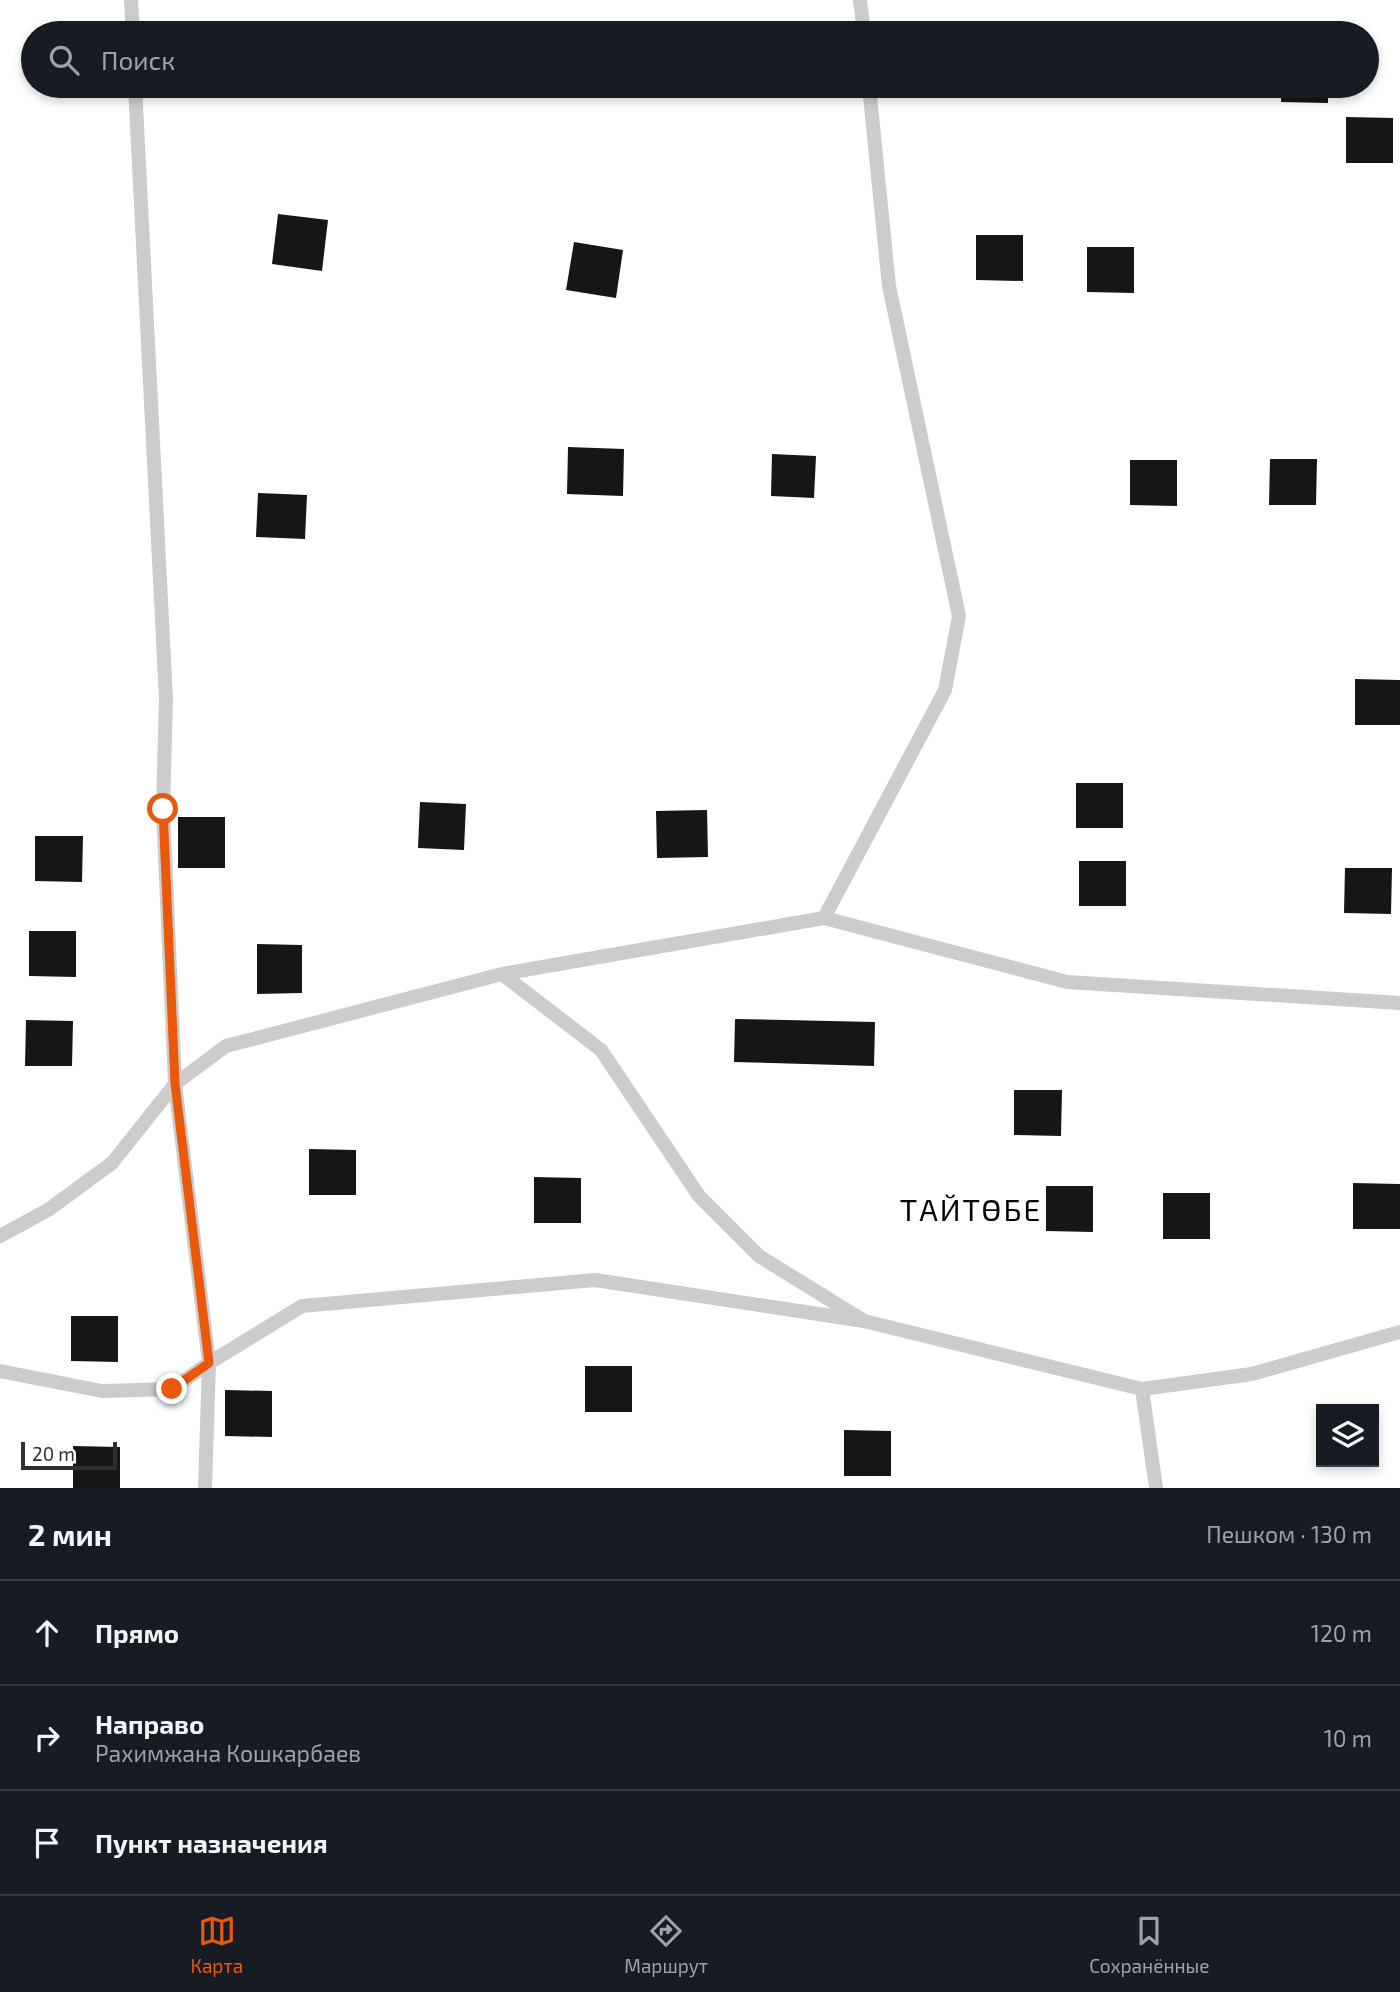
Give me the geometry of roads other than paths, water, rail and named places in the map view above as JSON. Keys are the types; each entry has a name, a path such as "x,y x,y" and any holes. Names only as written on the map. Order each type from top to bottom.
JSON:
{"lane":[{"path":"131,0 132,21"},
{"path":"860,0 863,21"},
{"path":"136,98 166,699 163,809 175,1084 209,1363 205,1488"},
{"path":"824,918 945,690 959,616 889,286 870,98"},
{"path":"0,1236 48,1210 112,1163 175,1084 226,1046 502,974 824,918 1067,982 1400,1003"},
{"path":"502,974 601,1050 699,1196 759,1256 864,1321"},
{"path":"0,1371 102,1391 172,1389 302,1306 595,1280 864,1321 1142,1389 1252,1374 1400,1332"},
{"path":"1142,1389 1156,1488"}],"district":[{"name":"ТАЙТӨБЕ","path":"971,1209"}]}
